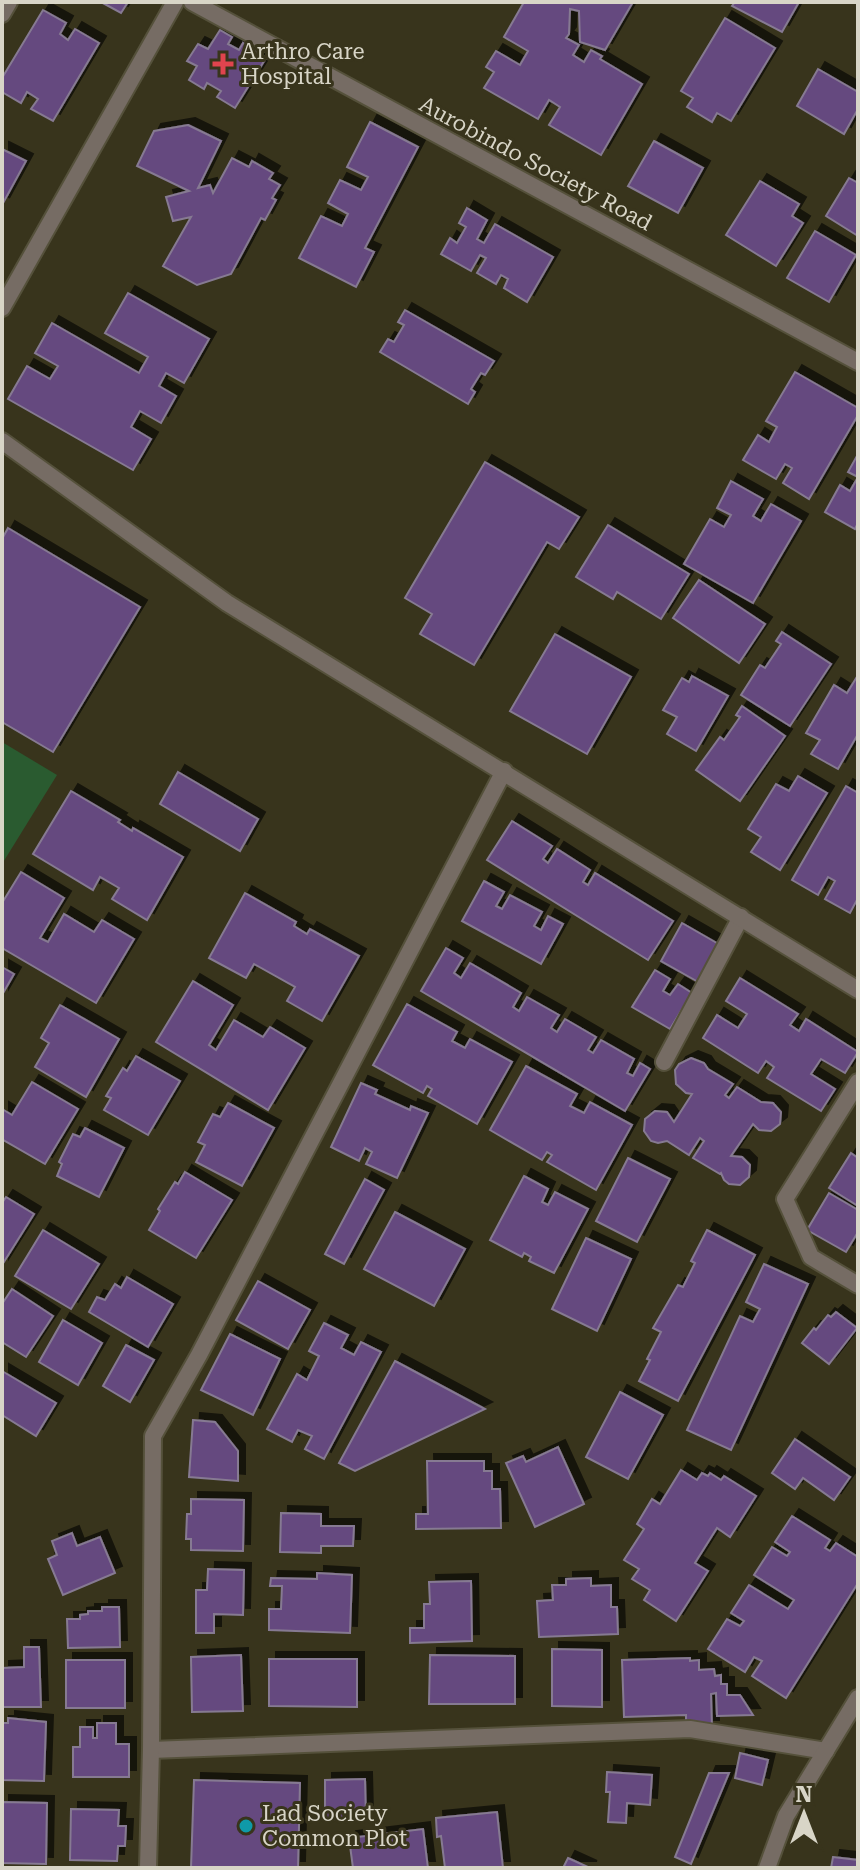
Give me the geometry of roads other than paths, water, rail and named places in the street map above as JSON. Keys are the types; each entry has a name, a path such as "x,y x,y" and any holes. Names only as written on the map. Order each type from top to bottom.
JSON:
{"street":[{"path":"2,14 9,2"},
{"path":"2,308 175,2"},
{"name":"Aurobindo Society Road","path":"192,2 858,362"},
{"path":"2,441 227,603 858,990"},
{"path":"148,1868 153,1436 199,1355 504,771"},
{"path":"664,1062 741,917"},
{"path":"858,1082 785,1199 811,1257 858,1285"},
{"path":"767,1868 786,1816 858,1698"},
{"path":"151,1750 690,1729 826,1751"}],"place":[{"name":"Arthro Care Hospital","path":"223,64"},
{"name":"Lad Society Common Plot","path":"246,1826"}]}
